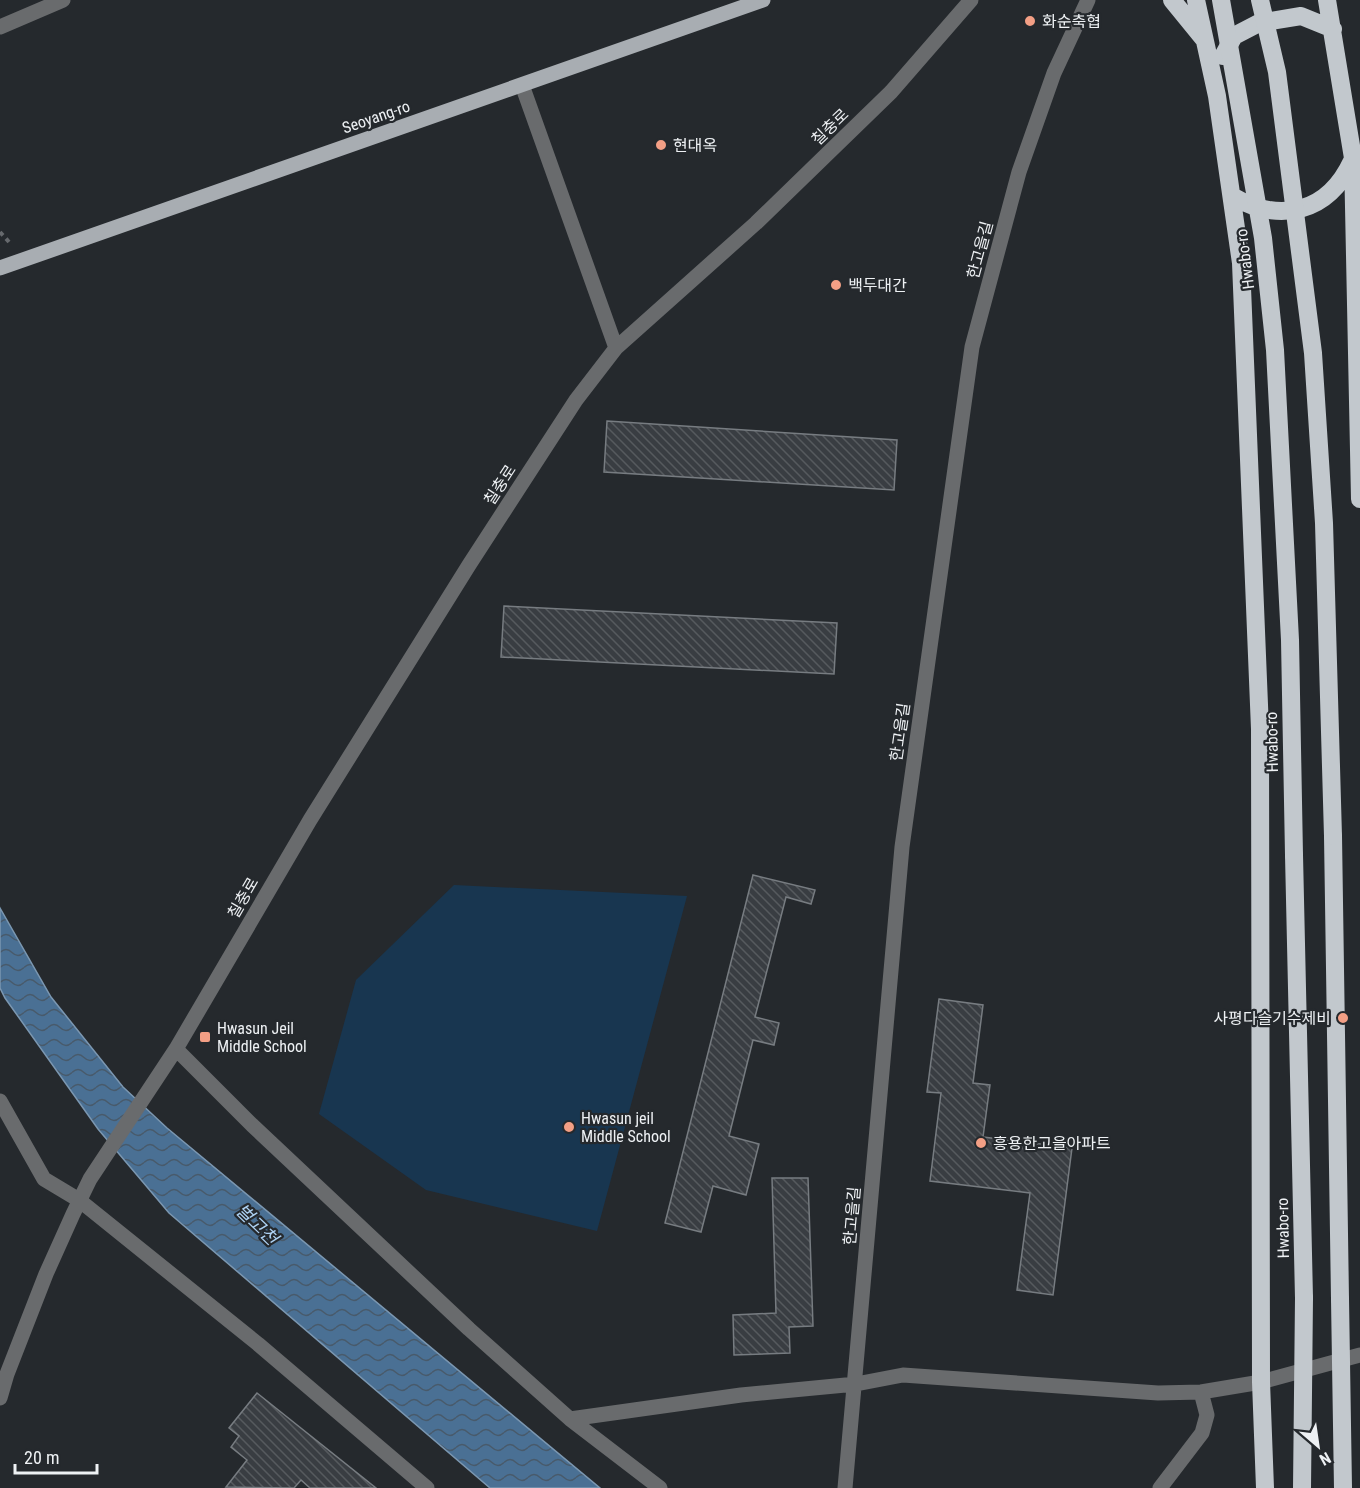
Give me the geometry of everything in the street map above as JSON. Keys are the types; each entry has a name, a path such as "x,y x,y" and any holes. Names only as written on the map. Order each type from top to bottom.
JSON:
{"highway":[{"path":"1172,0 1207,42"},
{"path":"1196,0 1217,96 1241,263 1260,729 1261,1382 1264,1488"},
{"name":"Hwabo-ro","path":"1221,0 1263,238 1275,350 1290,640 1304,1298 1302,1488"},
{"path":"1260,0 1276,72 1313,352 1324,523 1333,836 1342,1488"},
{"path":"1327,0 1353,158 1360,500"},
{"path":"1217,96 1220,62 1234,36 1259,23 1301,16 1333,29"},
{"path":"1232,196 1244,203 1275,212 1304,208 1327,195 1337,186 1353,158"}],"main road":[{"name":"Seoyang-ro","path":"0,268 763,0"}],"street":[{"path":"0,27 63,0"},
{"name":"칠충로","path":"79,1200 90,1179 176,1049 310,820 576,400 616,348 756,223 891,92 971,0"},
{"name":"한고을길","path":"846,1488 902,847 972,347 1019,172 1054,73 1088,0"},
{"path":"522,85 616,348"},
{"path":"176,1049 252,1125 411,1276 570,1419 660,1488"},
{"path":"0,1101 44,1179 79,1200 258,1344 428,1488"},
{"path":"0,1398 46,1274 79,1200"},
{"path":"570,1419 741,1395 856,1384 903,1375 1158,1393 1201,1392 1261,1382 1360,1355"},
{"path":"1160,1488 1202,1433 1207,1415 1201,1392"}],"shaded area":[{"path":"454,885 687,896 597,1231 426,1190 319,1114 356,980"}],"water":[{"name":"벌고천","path":"0,908 51,997 123,1087 167,1128 600,1488 490,1488 169,1213 98,1129 5,998 0,988"}],"building":[{"path":"607,421 897,440 894,490 604,472"},
{"path":"504,606 837,623 834,674 501,657"},
{"path":"753,875 815,890 811,904 786,897 755,1017 779,1023 774,1045 753,1040 729,1136 759,1144 746,1195 713,1186 701,1232 665,1223"},
{"name":"흥용한고을아파트","path":"939,999 983,1005 973,1083 990,1085 983,1137 1072,1148 1053,1295 1017,1290 1030,1193 930,1181 941,1093 927,1092"},
{"path":"772,1178 808,1178 813,1326 789,1327 790,1353 734,1355 733,1315 776,1313"},
{"path":"257,1393 376,1488 310,1488 301,1480 294,1488 226,1487 247,1460 231,1447 239,1436 229,1428"}],"place":[{"name":"화순축협","path":"1030,21"},
{"name":"현대옥","path":"661,145"},
{"name":"백두대간","path":"836,285"},
{"name":"사평다슬기수제비","path":"1343,1018"},
{"name":"Hwasun Jeil Middle School","path":"205,1037"},
{"name":"Hwasun jeil Middle School","path":"569,1127"},
{"name":"흥용한고을아파트","path":"981,1143"}]}
